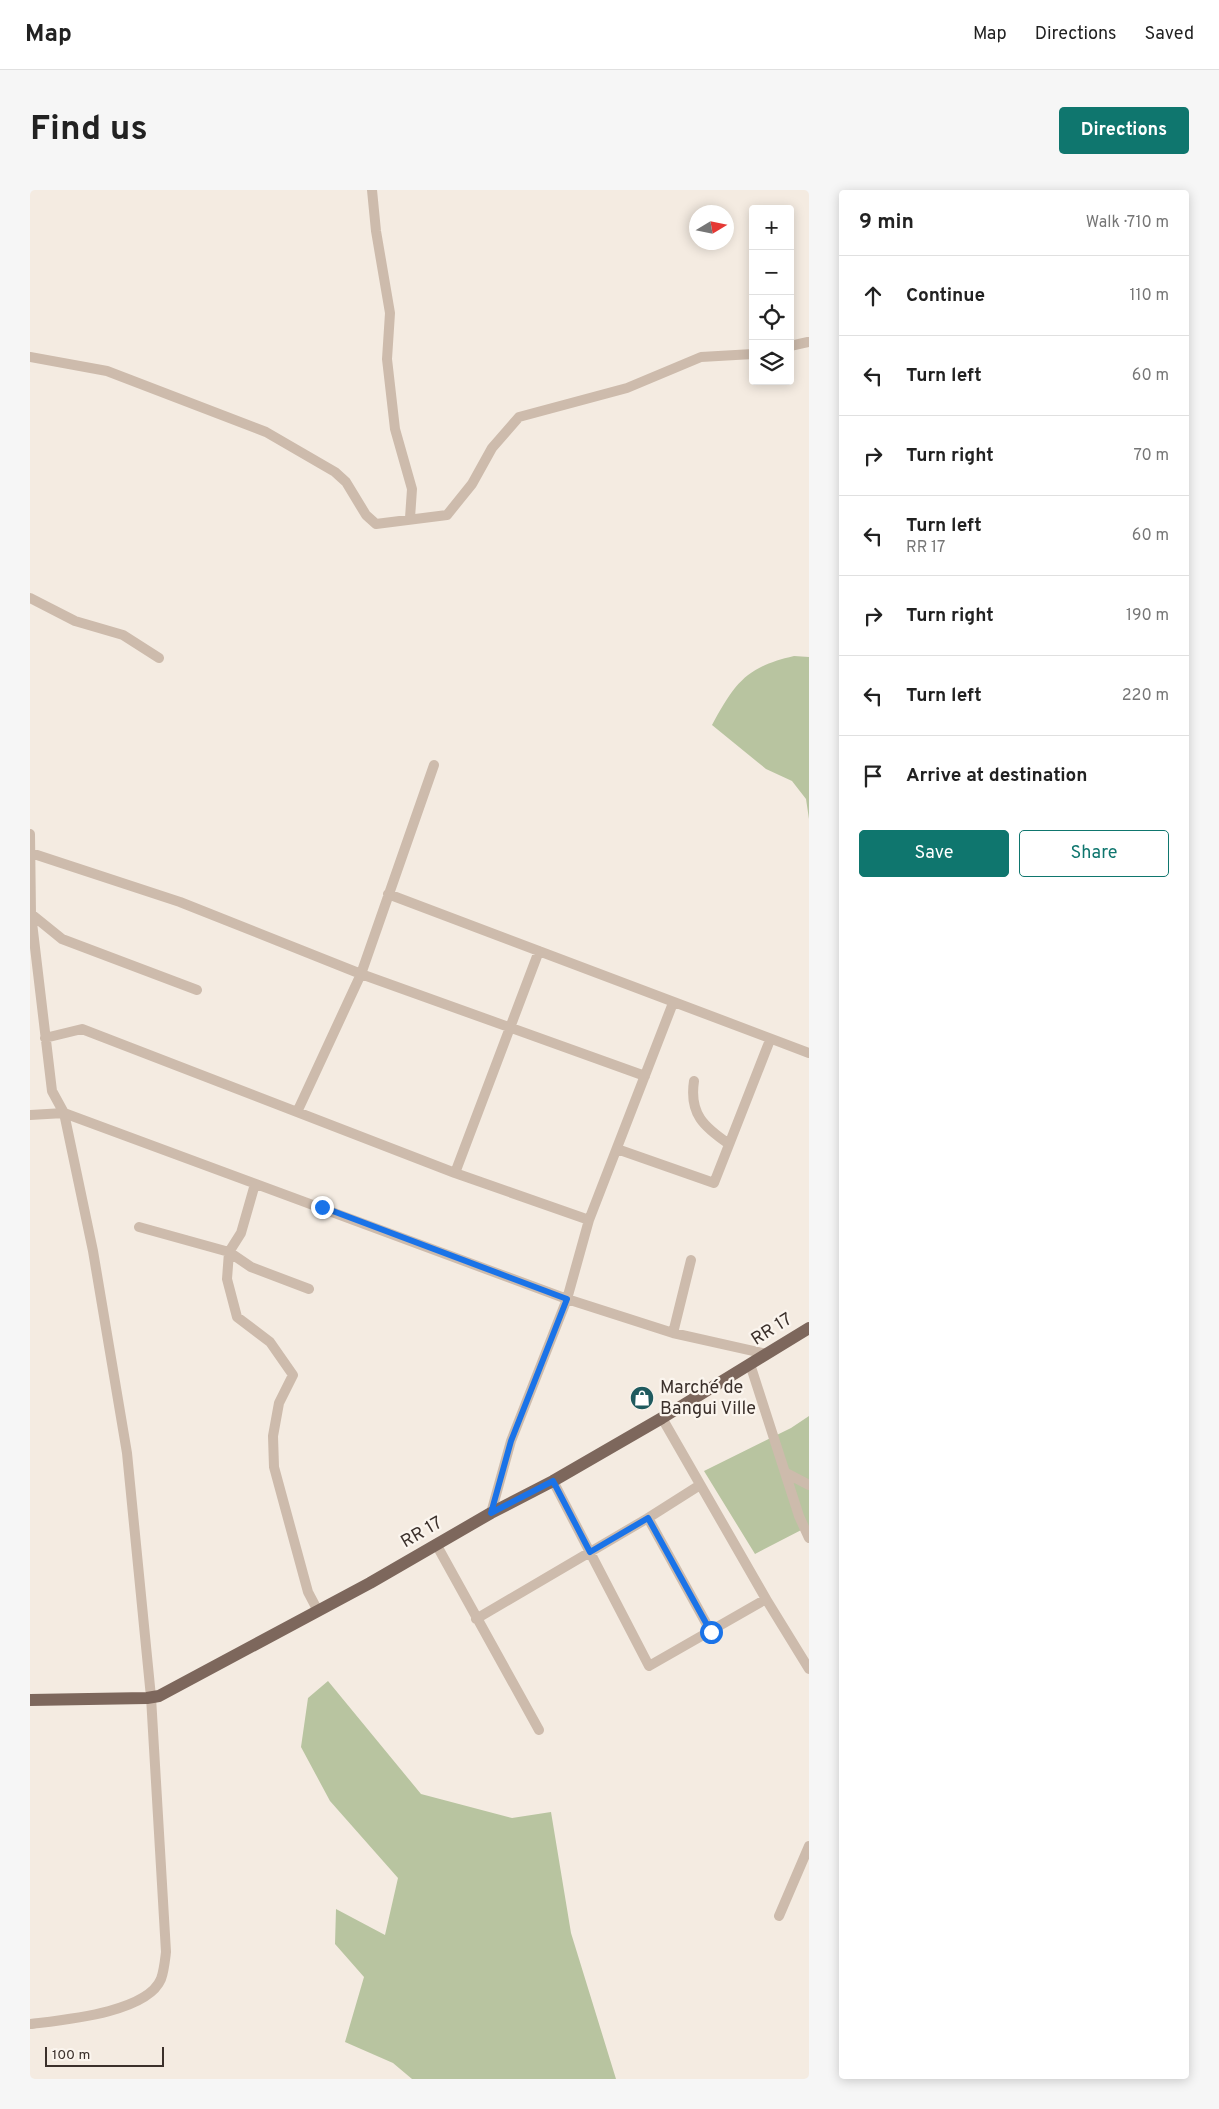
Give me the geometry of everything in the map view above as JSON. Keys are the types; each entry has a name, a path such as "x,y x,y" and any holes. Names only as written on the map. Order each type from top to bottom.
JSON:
{"main road":[{"name":"RR 17","path":"30,1700 160,1696 318,1611 491,1513 553,1481 662,1418 809,1328"}],"street":[{"path":"372,190 376,231 390,313 387,359 395,429 412,489 410,518"},
{"path":"794,345 808,342"},
{"path":"30,357 107,371 266,432 335,472 346,482 366,514 376,524 410,518 447,515 472,484 492,448 519,416 627,388 702,358 749,354"},
{"path":"30,598 75,621 123,635 159,658"},
{"path":"298,1110 361,974 434,765"},
{"path":"30,834 31,914 52,1091 64,1113 93,1251 127,1453 151,1697 166,1952 161,1978 156,1987 131,2004 86,2017 30,2024"},
{"path":"31,853 180,902 361,974 645,1076"},
{"path":"388,894 809,1054"},
{"path":"31,914 62,939 197,990"},
{"path":"455,1172 539,950"},
{"path":"491,1513 511,1441 567,1299 589,1220 673,1003"},
{"path":"30,1006 42,1005"},
{"path":"46,1038 82,1029 298,1110 455,1172 589,1220"},
{"path":"618,1149 714,1183 770,1040"},
{"path":"694,1082 692,1098 699,1117 710,1130 729,1144"},
{"path":"30,1115 64,1113 567,1299 673,1333 767,1354"},
{"path":"255,1184 241,1233 229,1252 227,1279 237,1318 270,1342 293,1375 279,1403 273,1436 274,1467 308,1592 318,1611"},
{"path":"139,1227 229,1252 251,1267 309,1290"},
{"path":"673,1333 691,1260"},
{"path":"750,1364 809,1538"},
{"path":"662,1418 766,1599 809,1669"},
{"path":"786,1473 809,1485"},
{"path":"553,1481 649,1666 766,1599"},
{"path":"476,1619 648,1518 700,1485"},
{"path":"648,1518 711,1632"},
{"path":"436,1544 539,1730"},
{"path":"779,1916 809,1846"}],"green space":[{"path":"794,656 809,657 809,819 806,799 792,781 766,769 712,725 728,698 744,679 764,666"},
{"path":"809,1416 809,1526 755,1554 704,1471 791,1428"},
{"path":"328,1681 421,1794 512,1818 551,1812 571,1933 616,2079 412,2079 393,2063 345,2042 364,1977 335,1944 336,1909 385,1935 398,1878 330,1801 301,1747 308,1698"}],"place":[{"name":"Marché de Bangui Ville","path":"642,1398"}],"route":[{"path":"322,1207 567,1299 511,1441 491,1513 553,1481 590,1552 648,1518 711,1632"}]}
